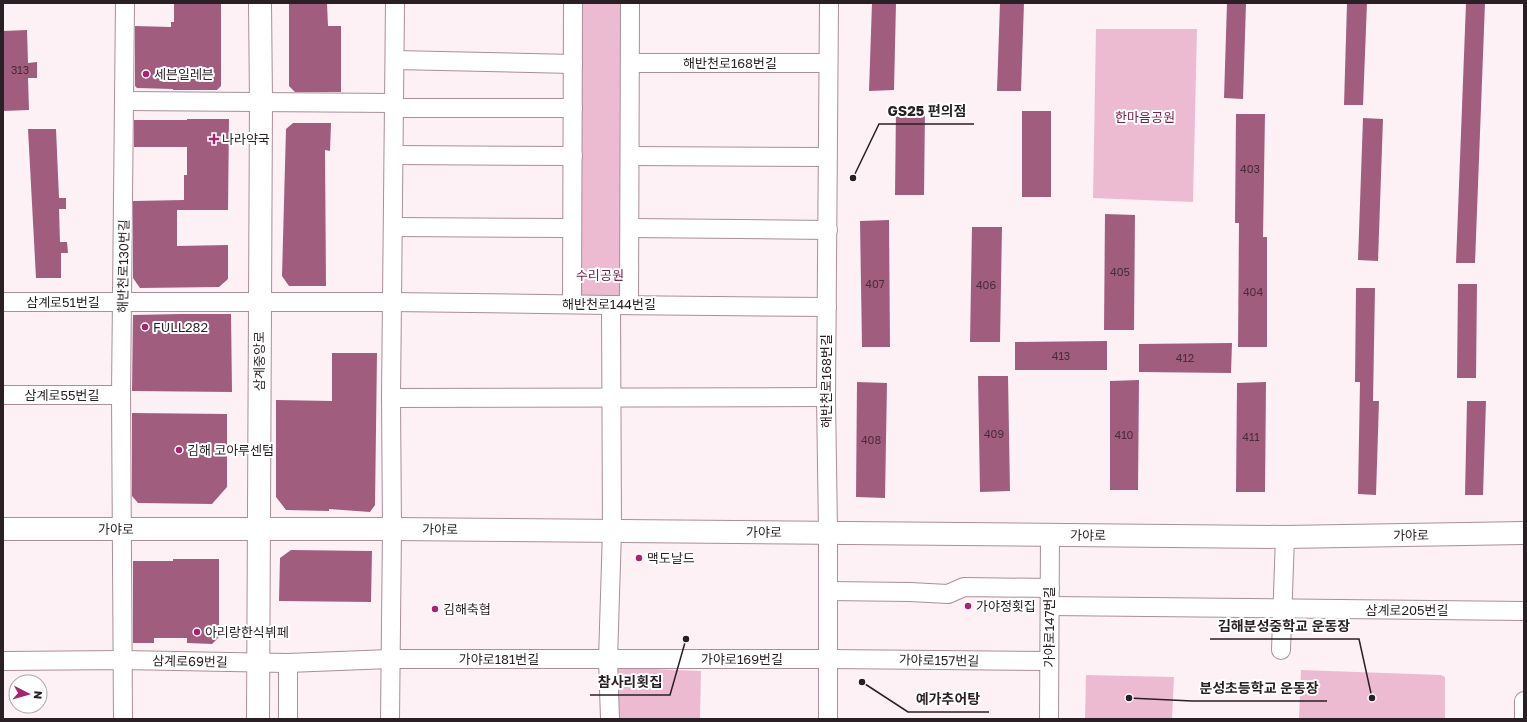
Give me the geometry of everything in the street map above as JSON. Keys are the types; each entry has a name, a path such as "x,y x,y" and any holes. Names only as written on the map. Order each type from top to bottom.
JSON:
{"main road":[{"name":"삼계중앙로","path":"258,719 261,101 260,3"},
{"name":"가야로","path":"3,529 392,529 1285,537 1524,533"}],"street":[{"name":"해반천로130번길","path":"123,660 121,395 125,3"},
{"path":"390,719 392,529 391,398 395,3"},
{"path":"572,304 573,3"},
{"path":"629,305 630,3"},
{"name":"해반천로168번길","path":"828,3 826,397 828,532"},
{"path":"395,60 573,64"},
{"name":"해반천로168번길","path":"631,63 828,63"},
{"path":"125,101 261,101 573,108"},
{"path":"394,155 573,156"},
{"path":"630,156 827,157"},
{"path":"393,227 572,228"},
{"path":"630,228 828,230"},
{"name":"삼계로51번길","path":"3,302 259,302"},
{"name":"해반천로144번길","path":"259,302 572,304 611,306 827,306"},
{"path":"610,719 608,659 612,531 611,306"},
{"name":"삼계로55번길","path":"3,395 121,395"},
{"path":"391,398 826,397"},
{"path":"828,532 828,719"},
{"name":"가야로147번길","path":"1049,719 1050,535"},
{"path":"1281,650 1284,609 1285,537"},
{"path":"828,592 910,592 948,594 964,588 1050,588"},
{"name":"삼계로205번길","path":"1050,606 1524,610"},
{"name":"가야로169번길","path":"608,659 828,658"},
{"name":"가야로157번길","path":"828,658 1049,661"},
{"name":"가야로181번길","path":"288,663 390,659 608,659"},
{"path":"123,660 124,719"},
{"name":"삼계로69번길","path":"3,661 123,660 288,663"},
{"path":"288,663 288,719"},
{"path":"1524,701 1524,719"}],"green space":[{"name":"수리공원","path":"576,3 620,3 623,298 578,297"},
{"name":"한마음공원","path":"1096,29 1197,29 1193,202 1093,198"},
{"path":"612,667 701,671 700,719 613,719"},
{"path":"1301,670 1441,675 1445,677 1445,719 1299,719"},
{"path":"1086,675 1174,677 1172,719 1085,719"}],"building":[{"path":"174,3 221,3 221,86 217,90 173,90 137,88 135,86 135,26 171,27 171,22 174,22"},
{"path":"289,3 327,3 328,26 341,26 341,92 295,92 289,86"},
{"path":"872,3 896,3 894,90 869,91"},
{"path":"1000,3 1024,3 1021,91 997,91"},
{"path":"1227,3 1246,3 1243,99 1224,98"},
{"path":"1347,3 1367,3 1363,105 1344,105"},
{"path":"1466,3 1485,3 1475,263 1456,263"},
{"path":"27,30 28,63 37,62 37,78 28,78 29,110 3,111 3,31"},
{"path":"896,109 925,109 924,195 895,195"},
{"path":"1022,111 1051,111 1051,197 1022,197"},
{"path":"1236,114 1265,114 1263,237 1267,237 1267,347 1238,347 1239,223 1235,223"},
{"path":"1363,118 1383,119 1378,261 1358,260"},
{"path":"229,119 228,210 177,210 177,246 228,245 228,279 219,287 140,288 133,278 133,201 184,200 184,175 187,175 187,147 134,147 134,120"},
{"path":"293,123 331,123 330,151 325,150 326,286 289,286 282,276 286,129"},
{"path":"28,129 56,129 59,198 66,198 66,209 59,209 60,242 67,242 68,253 61,253 61,278 36,278"},
{"path":"1105,214 1135,215 1134,330 1104,330"},
{"path":"889,220 890,347 862,347 860,221"},
{"path":"972,227 1002,227 1000,342 970,342"},
{"path":"1458,284 1477,284 1476,378 1457,378"},
{"path":"1356,288 1375,288 1373,401 1379,401 1376,495 1358,494 1360,382 1355,382"},
{"path":"231,314 232,392 132,391 133,315"},
{"path":"1107,341 1107,370 1015,370 1015,342"},
{"path":"1232,343 1231,373 1139,372 1139,344"},
{"path":"332,353 377,353 375,505 370,512 329,509 329,511 286,510 276,497 276,400 332,401"},
{"path":"978,376 1008,376 1010,491 980,492"},
{"path":"1139,380 1138,490 1110,490 1110,381"},
{"path":"857,382 887,383 885,498 856,497"},
{"path":"1266,382 1265,492 1236,492 1237,383"},
{"path":"1467,401 1486,401 1483,495 1465,495"},
{"name":"김해 코아루센텀","path":"132,413 227,414 227,487 212,504 138,503 132,496"},
{"path":"291,550 372,551 371,602 279,601 280,558"},
{"path":"173,559 219,559 219,637 212,644 187,643 187,638 154,638 154,643 133,643 133,561 173,561"}],"place":[{"name":"세븐일레븐","path":"146,74"},
{"name":"나라약국","path":"214,139"},
{"name":"GS25 편의점","path":"853,178"},
{"name":"FULL282","path":"145,327"},
{"name":"김해 코아루센텀","path":"179,450"},
{"name":"맥도날드","path":"639,558"},
{"name":"가야정횟집","path":"968,606"},
{"name":"김해축협","path":"435,609"},
{"name":"아리랑한식뷔페","path":"197,632"},
{"name":"참사리횟집","path":"686,639"},
{"name":"예가추어탕","path":"862,682"},
{"name":"분성초등학교 운동장","path":"1129,698"},
{"name":"김해분성중학교 운동장","path":"1372,698"}]}
